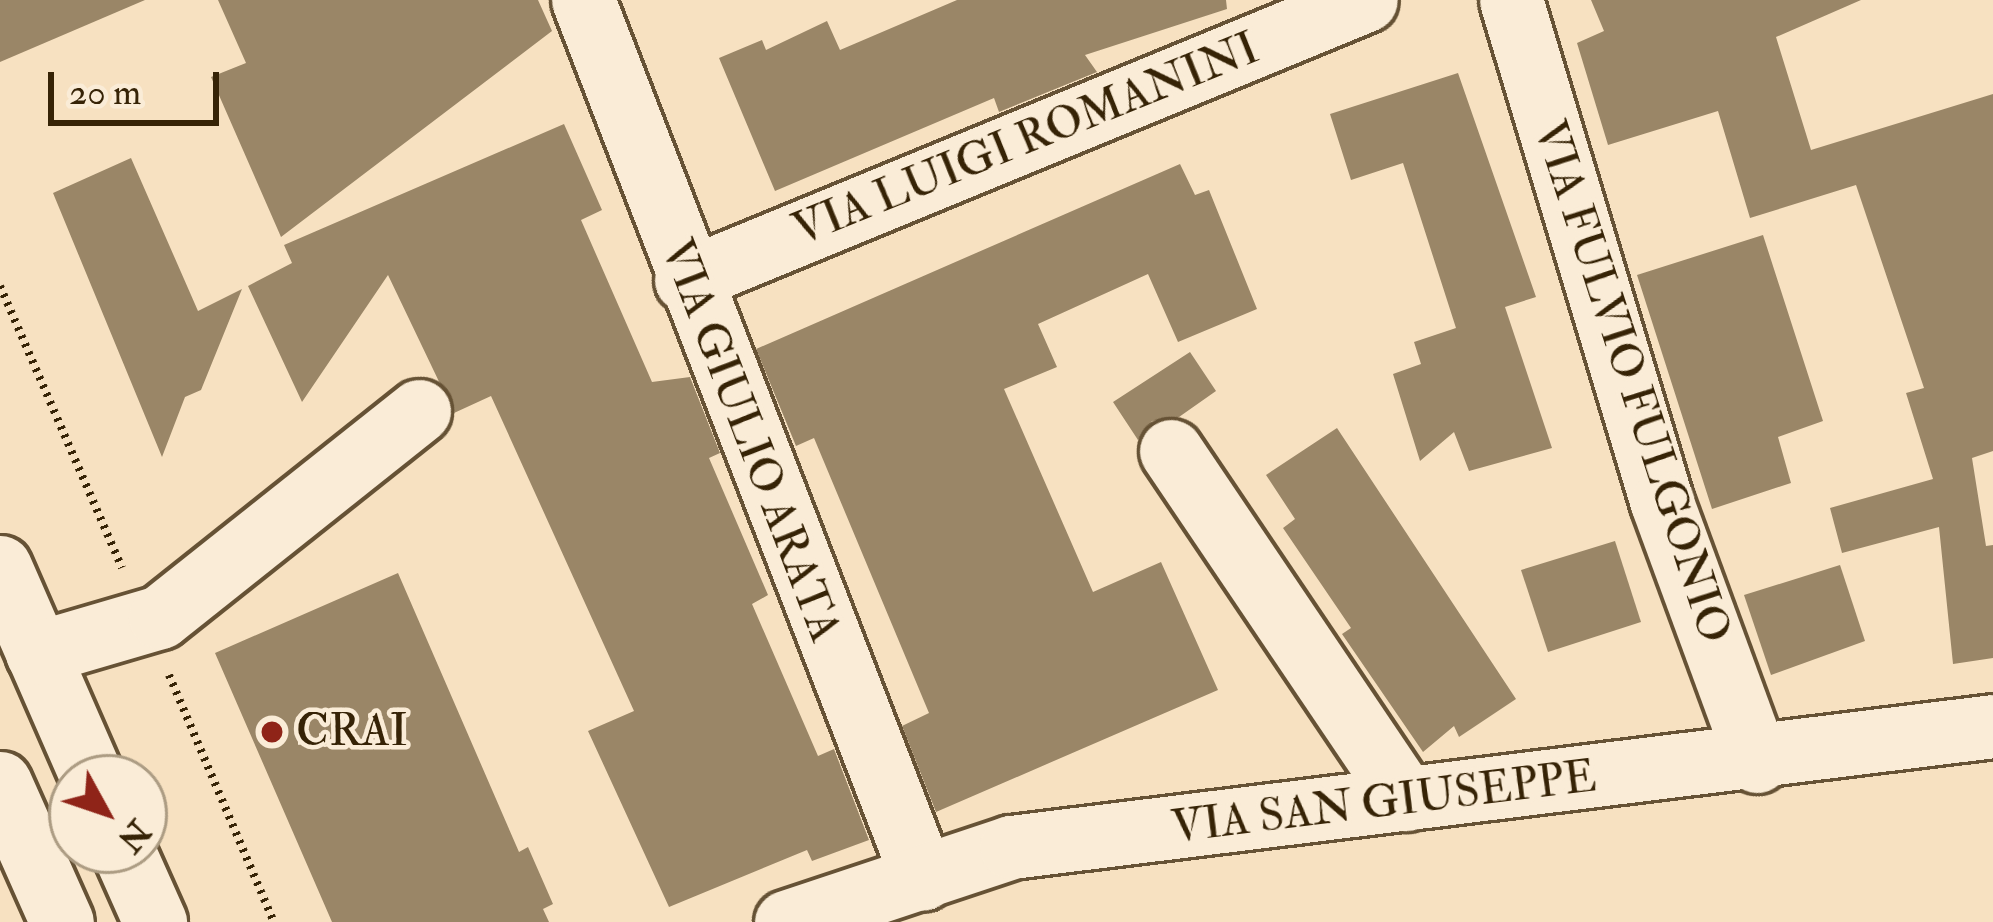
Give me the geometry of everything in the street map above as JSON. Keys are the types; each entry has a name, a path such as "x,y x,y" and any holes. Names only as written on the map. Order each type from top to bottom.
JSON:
{"street":[{"name":"VIA GIULIO ARATA","path":"583,0 686,280 922,879"},
{"name":"VIA LUIGI ROMANINI","path":"686,280 1366,0"},
{"name":"VIA FULVIO FULGONIO","path":"1511,0 1662,503 1757,761"},
{"path":"37,652 160,617 419,411"},
{"path":"1171,451 1406,799"},
{"path":"0,567 82,754"},
{"name":"VIA SAN GIUSEPPE","path":"786,922 1011,847 1757,761 1993,726"},
{"path":"0,783 62,922"},
{"path":"134,874 155,922"}],"building":[{"path":"0,0 145,0 0,62"},
{"path":"218,0 538,0 552,31 281,237 211,77 246,63"},
{"path":"957,0 1226,0 1227,9 1085,55 1097,72 999,112 994,98 775,191 719,58 762,40 766,50 827,21 840,50"},
{"path":"1591,0 1861,0 1776,37 1811,150 1993,94 1993,451 1972,458 1986,546 1993,545 1993,658 1953,664 1939,527 1842,553 1830,508 1933,479 1906,393 1924,388 1856,185 1750,218 1718,111 1608,145 1577,43 1604,31"},
{"path":"1458,73 1536,297 1505,307 1552,448 1469,471 1454,432 1420,461 1393,374 1421,364 1414,342 1456,328 1403,163 1351,180 1330,114"},
{"path":"564,124 602,210 581,220 652,382 690,377 720,453 709,458 768,595 752,604 818,756 834,749 869,840 812,861 807,850 669,907 588,731 634,711 491,396 454,413 388,275 302,402 248,286 292,263 284,245"},
{"path":"131,158 198,311 242,289 201,390 185,397 162,457 53,193"},
{"path":"1180,164 1195,195 1209,190 1257,309 1178,342 1148,274 1038,324 1057,367 1004,389 1093,592 1161,562 1218,690 936,812 902,726 929,713 814,438 796,446 756,349"},
{"path":"1763,235 1823,421 1778,437 1791,483 1712,509 1637,275"},
{"path":"1190,352 1216,391 1179,417 1152,421 1138,440 1113,402"},
{"path":"1337,428 1516,699 1459,737 1454,726 1423,752 1342,634 1351,628 1283,528 1295,519 1266,475"},
{"path":"1615,541 1641,622 1548,652 1521,570"},
{"path":"1840,565 1865,641 1771,675 1744,595"},
{"path":"398,573 519,852 528,847 553,904 543,909 549,922 332,922 215,653"}],"place":[{"name":"CRAI","path":"272,732"}]}
